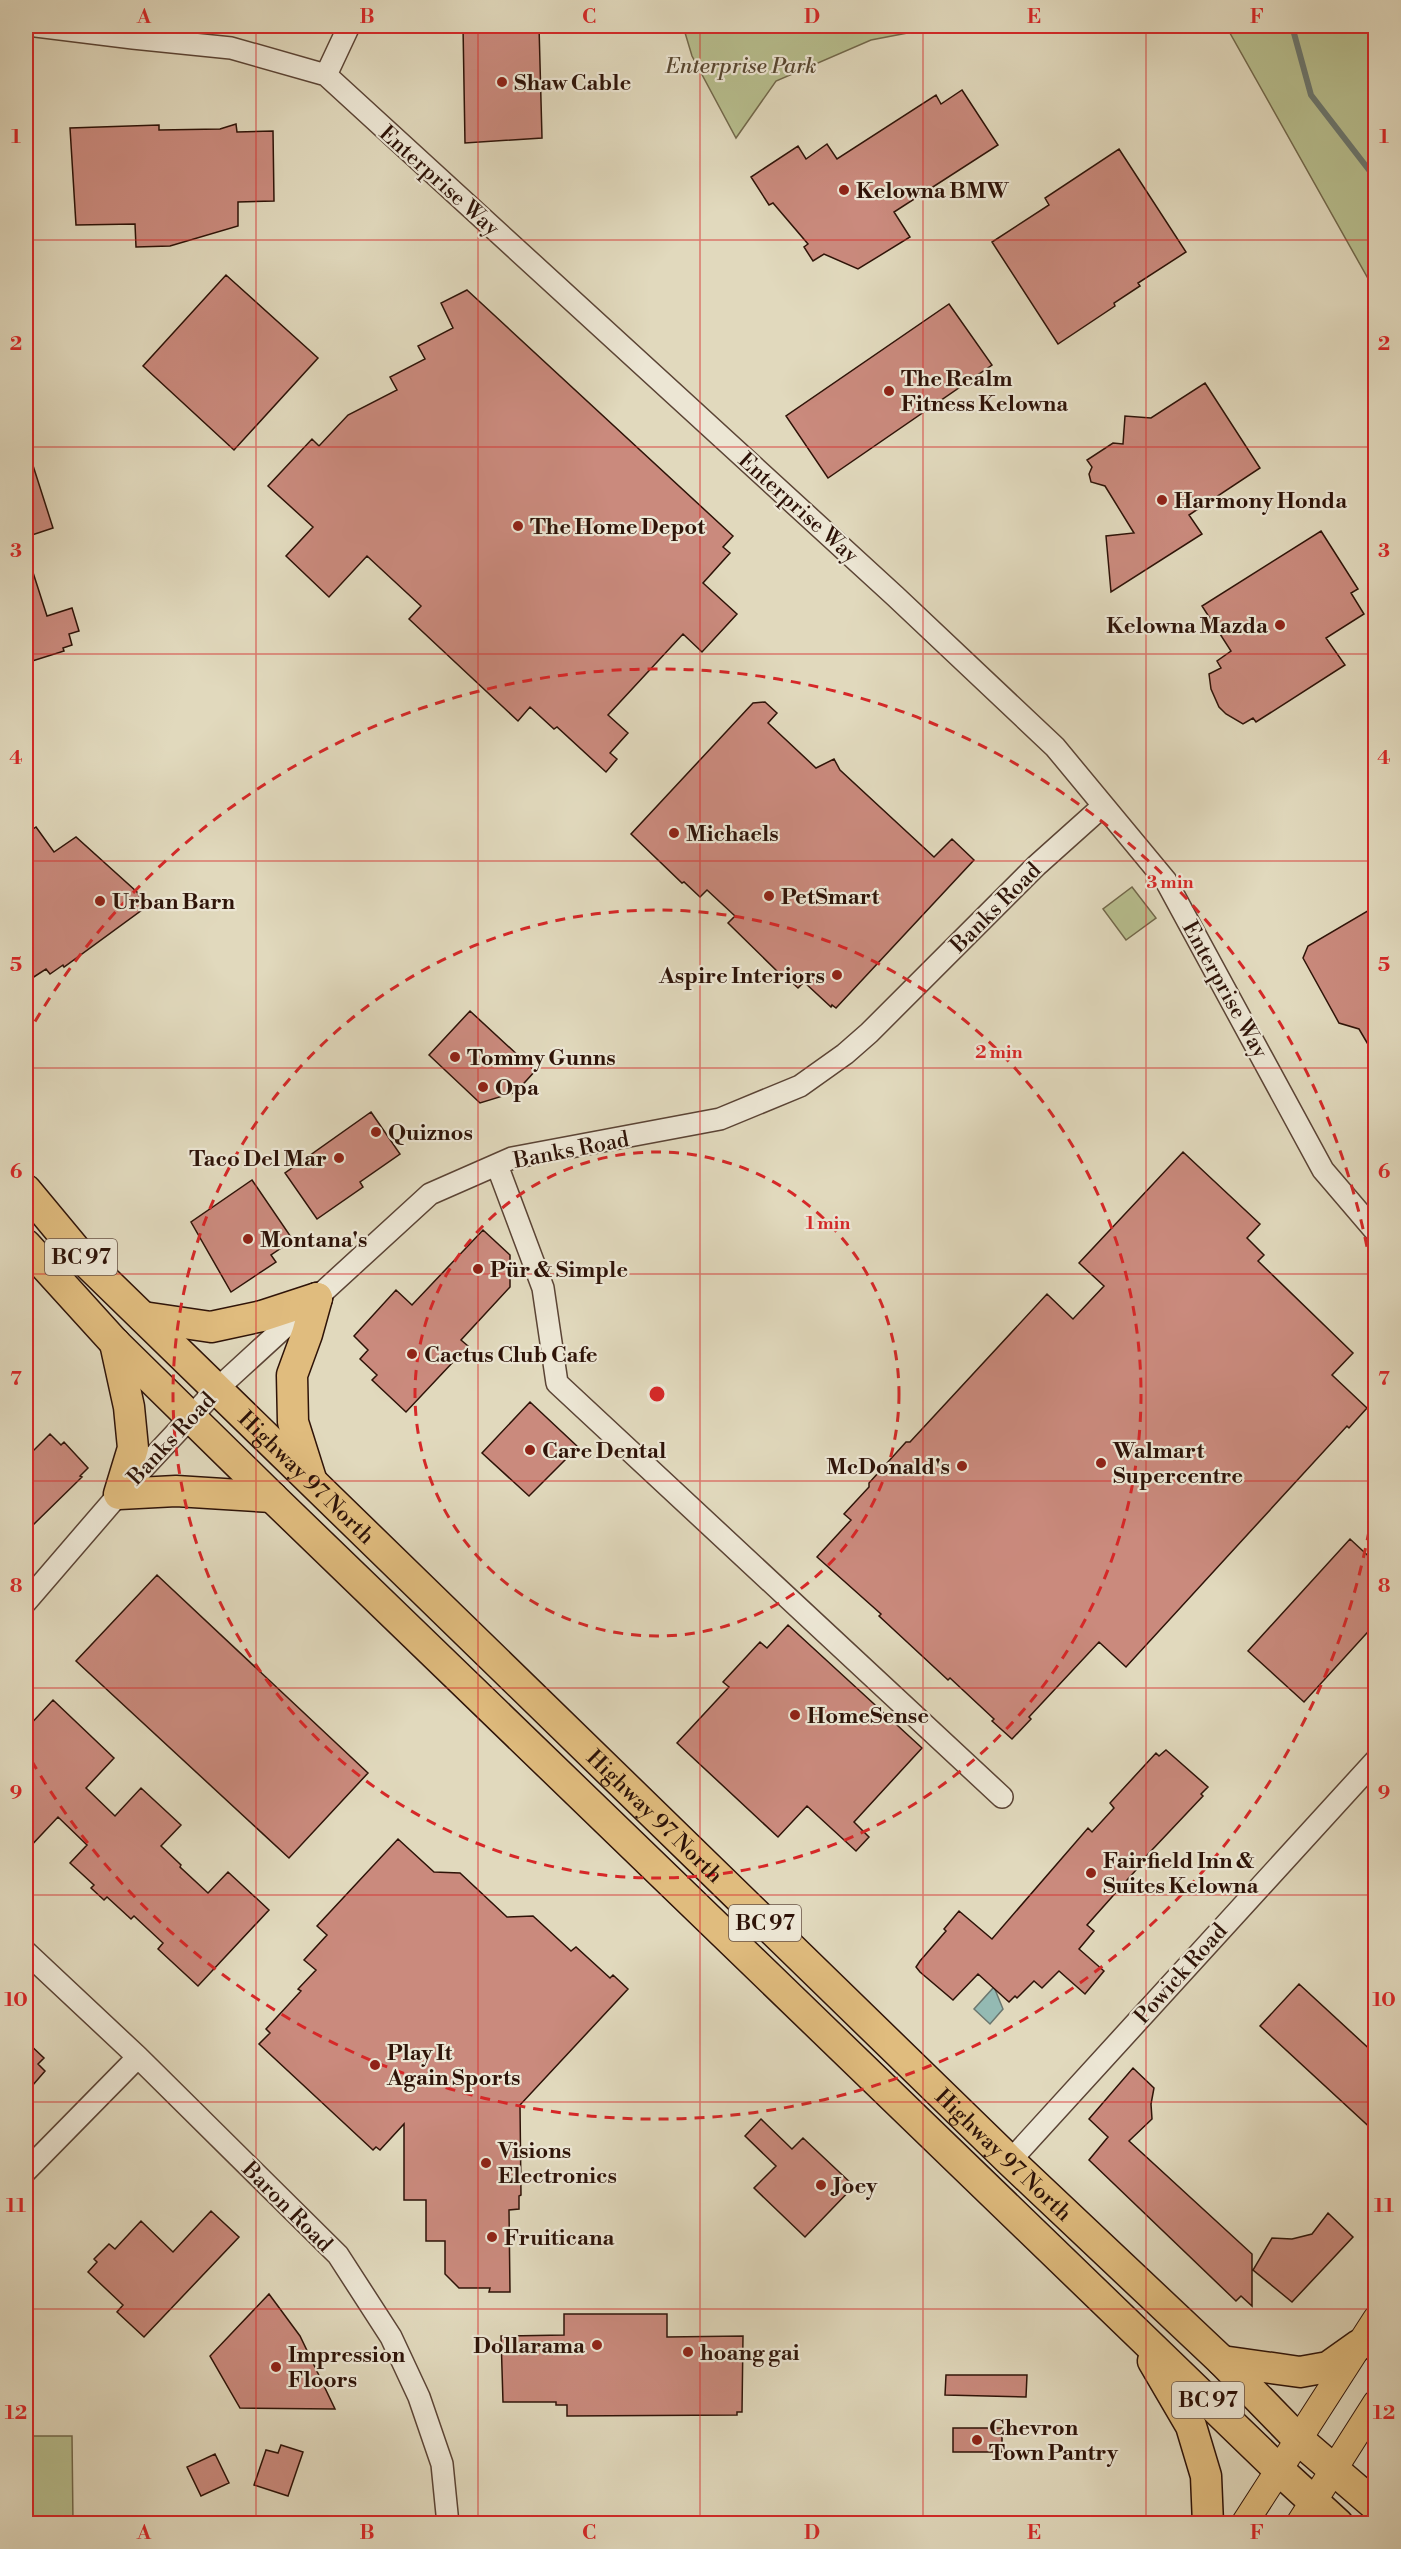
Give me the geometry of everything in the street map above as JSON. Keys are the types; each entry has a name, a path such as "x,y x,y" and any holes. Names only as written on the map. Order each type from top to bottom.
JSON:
{"highway":[{"name":"Highway 97 North","path":"26,1190 85,1262 1010,2161 1222,2361 1298,2439 1376,2506"},
{"name":"Highway 97 North","path":"26,1245 115,1343 1278,2469 1307,2512 1338,2523"},
{"path":"143,1317 211,1327 262,1316 317,1298"},
{"path":"312,1482 293,1422 292,1375 317,1298"},
{"path":"115,1343 129,1407 133,1448 119,1494 176,1491 224,1496 273,1497"},
{"path":"952,2153 1010,2161"},
{"path":"1137,2332 1191,2426 1206,2476 1208,2523"},
{"path":"1222,2361 1300,2372 1328,2367 1359,2345"}],"main road":[{"path":"1244,2523 1376,2319"},
{"path":"1307,2512 1376,2403"}],"street":[{"name":"Enterprise Way","path":"36,26 231,48 326,75 895,596 1055,747 1166,881 1323,1170 1376,1232"},
{"path":"326,75 349,26"},
{"name":"Banks Road","path":"26,1602 119,1494 217,1389 430,1194 512,1158 720,1119 800,1086 845,1054 869,1033 1036,866 1103,806"},
{"path":"497,1165 543,1288 557,1383 1002,1797"},
{"name":"Powick Road","path":"1010,2161 1376,1760"},
{"name":"Baron Road","path":"26,1952 138,2057 338,2255 391,2337 419,2397 442,2464 448,2523"},
{"path":"26,2171 138,2057"}],"green space":[{"name":"Enterprise Park","path":"683,26 944,26 871,40 776,81 736,138 692,56"},
{"path":"1226,26 1375,26 1375,291"},
{"path":"1132,887 1156,918 1126,940 1103,909"},
{"path":"26,2436 72,2436 73,2523 26,2523"}],"water":[{"path":"994,1987 1003,2009 990,2024 974,2009"}],"building":[{"name":"Shaw Cable","path":"463,26 539,26 542,138 465,143"},
{"name":"Kelowna BMW","path":"962,90 998,145 894,212 910,237 858,269 824,254 813,261 804,247 808,244 773,203 769,205 751,177 798,146 806,159 827,144 837,159 936,95 941,104"},
{"path":"236,124 237,132 273,131 274,201 238,202 238,226 170,246 136,247 135,224 76,225 70,128 159,125 159,130 220,129"},
{"path":"1119,149 1186,252 1138,283 1140,286 1114,303 1115,306 1058,344 992,242 1049,205 1045,198"},
{"path":"226,275 318,358 234,450 143,366"},
{"name":"The Home Depot","path":"467,290 733,536 723,547 730,553 703,583 737,614 702,652 683,634 608,715 628,733 610,753 617,759 606,772 557,727 554,729 530,707 518,721 409,619 421,606 367,556 329,597 286,556 313,527 268,486 312,439 319,446 348,415 397,390 390,377 425,359 418,346 453,328 441,303"},
{"name":"The Realm Fitness Kelowna","path":"949,304 992,365 828,478 786,416"},
{"name":"Harmony Honda","path":"1205,383 1260,468 1189,515 1202,534 1111,592 1106,536 1134,533 1105,486 1091,482 1089,474 1092,467 1087,460 1113,443 1123,444 1125,416 1151,418"},
{"path":"26,453 29,453 53,528 26,537"},
{"name":"Kelowna Mazda","path":"1321,531 1358,589 1351,593 1364,614 1326,638 1345,665 1256,722 1253,718 1243,724 1219,707 1211,689 1209,674 1221,668 1217,661 1231,651 1202,606"},
{"path":"29,560 47,616 72,608 79,631 69,634 72,645 63,648 64,651 26,663 26,561"},
{"path":"765,702 777,713 768,723 816,768 834,759 840,770 934,857 952,839 974,860 836,1008 832,1005 831,1007 804,982 798,988 781,972 780,974 728,923 735,916 707,890 700,897 684,882 682,883 631,834 753,703"},
{"path":"36,827 54,852 76,837 137,892 146,907 64,967 63,965 50,974 46,969 26,982 26,834"},
{"path":"1376,906 1376,1058 1359,1029 1339,1023 1303,958 1308,946"},
{"path":"470,1011 535,1071 516,1092 480,1103 429,1055"},
{"path":"371,1112 400,1154 360,1182 363,1187 317,1219 285,1173"},
{"name":"Walmart Supercentre","path":"1183,1152 1260,1224 1247,1238 1264,1255 1258,1261 1353,1353 1332,1375 1367,1408 1349,1428 1347,1426 1126,1667 1099,1642 1029,1717 1031,1719 1012,1739 992,1721 994,1719 950,1678 948,1680 879,1616 881,1614 817,1557 851,1520 844,1514 869,1487 869,1483 1047,1294 1073,1319 1104,1286 1079,1263"},
{"path":"252,1180 293,1240 271,1255 276,1262 231,1292 191,1222"},
{"path":"483,1230 510,1255 510,1287 461,1340 468,1346 406,1412 372,1380 377,1375 360,1359 368,1350 354,1336 396,1290 412,1305"},
{"name":"Care Dental","path":"530,1402 578,1447 529,1496 482,1453"},
{"path":"50,1434 61,1445 64,1442 88,1468 80,1476 82,1477 33,1525 26,1517 26,1458"},
{"path":"1350,1539 1376,1563 1376,1623 1304,1702 1248,1651"},
{"path":"157,1575 368,1773 289,1858 76,1661"},
{"name":"HomeSense","path":"788,1625 922,1748 854,1822 869,1837 856,1851 807,1806 778,1837 677,1743 729,1687 723,1682 760,1642 767,1648"},
{"path":"53,1700 114,1758 86,1788 115,1816 141,1788 181,1825 161,1846 181,1865 180,1867 208,1893 228,1872 269,1910 198,1986 158,1949 163,1943 134,1916 131,1919 107,1897 104,1900 91,1888 94,1885 70,1863 87,1845 58,1817 26,1851 26,1729"},
{"name":"Fairfield Inn & Suites Kelowna","path":"1166,1750 1208,1787 1201,1794 1203,1796 1134,1869 1136,1870 1087,1925 1094,1931 1079,1949 1104,1971 1085,1994 1059,1971 1042,1988 1034,1981 1017,1998 1015,1996 1009,2002 978,1974 953,2000 920,1972 916,1967 946,1931 944,1929 959,1911 992,1939 1088,1828 1092,1832 1114,1808 1110,1803 1156,1753 1159,1756"},
{"path":"398,1839 434,1872 460,1873 507,1917 533,1916 571,1951 576,1947 610,1978 613,1975 628,1989 520,2105 521,2195 519,2196 519,2209 509,2210 510,2292 489,2292 490,2288 459,2288 445,2274 445,2241 426,2241 426,2200 404,2200 404,2124 380,2150 376,2147 373,2150 259,2044 270,2033 266,2029 301,1991 298,1989 316,1970 304,1960 327,1935 317,1926"},
{"path":"1299,1984 1376,2055 1376,2133 1260,2026"},
{"path":"26,2041 44,2058 38,2064 45,2071 26,2093"},
{"path":"1133,2068 1154,2088 1151,2104 1152,2119 1129,2141 1252,2254 1252,2306 1241,2296 1236,2301 1089,2160 1108,2137 1089,2119"},
{"path":"761,2119 792,2149 803,2138 854,2186 805,2237 754,2188 776,2166 745,2136"},
{"path":"211,2211 239,2237 144,2337 117,2312 123,2305 88,2272 97,2262 94,2259 109,2244 115,2249 141,2221 173,2252"},
{"path":"1328,2213 1353,2237 1292,2302 1253,2270 1272,2238 1292,2239 1312,2234"},
{"path":"269,2294 300,2336 335,2409 240,2408 210,2356"},
{"path":"564,2314 667,2314 667,2337 743,2336 742,2412 737,2412 737,2415 567,2416 567,2405 556,2405 556,2402 503,2402 501,2336 564,2335"},
{"path":"946,2375 1027,2375 1026,2397 945,2395"},
{"name":"Chevron Town Pantry","path":"953,2428 1002,2428 1002,2452 953,2452"},
{"path":"281,2445 303,2452 288,2496 254,2485 266,2450 278,2453"},
{"path":"215,2454 229,2483 201,2496 187,2467"}],"waterway":[{"path":"1292,26 1311,95 1376,179"}],"place":[{"name":"Shaw Cable","path":"502,82"},
{"name":"Kelowna BMW","path":"844,190"},
{"name":"The Realm Fitness Kelowna","path":"889,391"},
{"name":"Harmony Honda","path":"1162,500"},
{"name":"The Home Depot","path":"518,526"},
{"name":"Kelowna Mazda","path":"1280,625"},
{"name":"Michaels","path":"674,833"},
{"name":"PetSmart","path":"769,896"},
{"name":"Urban Barn","path":"100,901"},
{"name":"Aspire Interiors","path":"837,975"},
{"name":"Tommy Gunns","path":"455,1057"},
{"name":"Opa","path":"483,1087"},
{"name":"Quiznos","path":"376,1132"},
{"name":"Taco Del Mar","path":"339,1158"},
{"name":"Montana's","path":"248,1239"},
{"name":"Pür & Simple","path":"478,1269"},
{"name":"Cactus Club Cafe","path":"412,1354"},
{"name":"Care Dental","path":"530,1450"},
{"name":"Walmart Supercentre","path":"1101,1463"},
{"name":"McDonald's","path":"962,1466"},
{"name":"HomeSense","path":"795,1715"},
{"name":"Fairfield Inn & Suites Kelowna","path":"1091,1873"},
{"name":"Play It Again Sports","path":"375,2065"},
{"name":"Visions Electronics","path":"486,2163"},
{"name":"Joey","path":"821,2185"},
{"name":"Fruiticana","path":"492,2237"},
{"name":"Dollarama","path":"597,2345"},
{"name":"hoang gai","path":"688,2352"},
{"name":"Impression Floors","path":"276,2367"},
{"name":"Chevron Town Pantry","path":"977,2440"}]}
